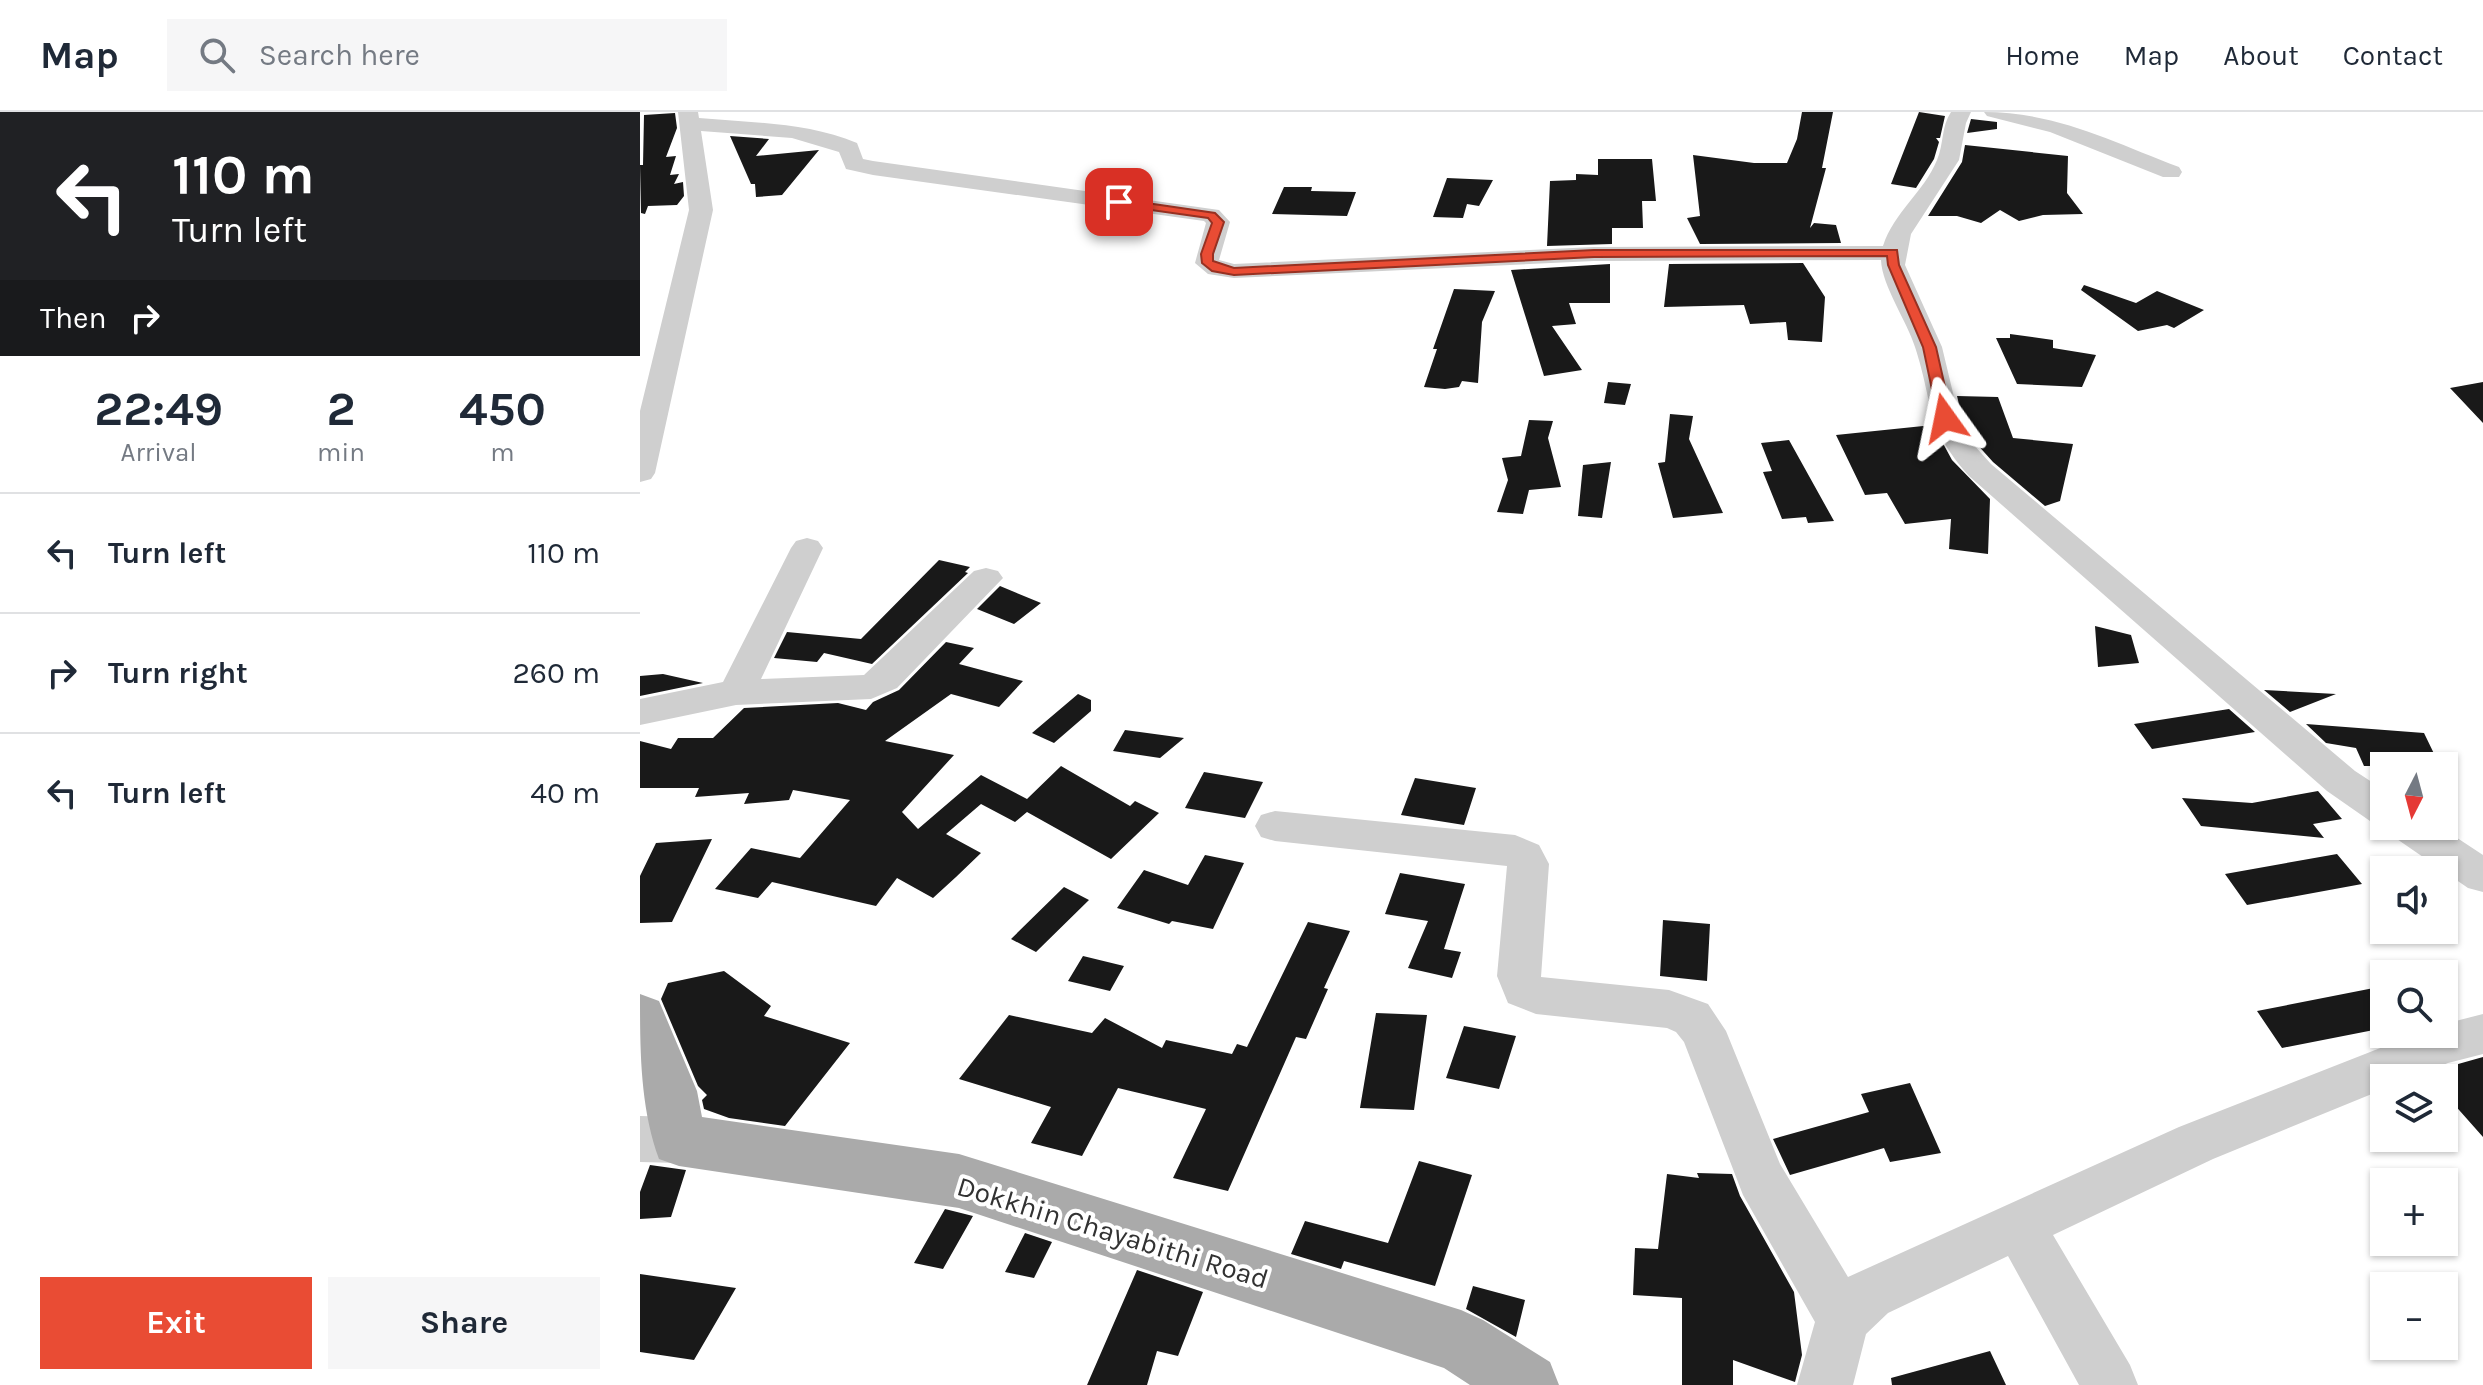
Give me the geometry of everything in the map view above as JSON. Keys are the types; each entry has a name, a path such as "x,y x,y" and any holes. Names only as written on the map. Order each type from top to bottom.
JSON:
{"main road":[{"path":"640,1017 669,1091 660,1140"},
{"name":"Dokkhin Chayabithi Road","path":"660,1140 959,1181 1461,1342 1527,1385"}],"street":[{"path":"1961,112 1955,120 1949,158 1937,180 1902,224 1893,253 1893,265 1929,347 1945,418 1960,448 2008,495 2329,770 2370,800"},
{"path":"1994,112 2057,127 2171,172"},
{"path":"640,473 701,210 690,118 839,143 849,148 854,164 873,168 1211,215 1218,222 1207,263 1217,269 1234,271 1594,254 1893,253"},
{"path":"736,692 807,548"},
{"path":"640,712 736,692 871,687 884,679 986,578"},
{"path":"1275,826 1515,851 1525,856 1528,864 1519,976 1524,990 1536,995 1669,1009 1692,1018 1703,1031 1761,1178 1843,1319"},
{"path":"2429,840 2483,876"},
{"path":"1825,1385 1843,1319 1869,1294 2196,1143 2443,1044 2483,1034"},
{"path":"2019,1225 2110,1385"}],"building":[{"path":"1802,112 1833,112 1822,168 1826,168 1810,228 1814,223 1836,225 1841,243 1700,244 1687,218 1700,216 1693,155 1754,163 1787,163 1797,139"},
{"path":"1919,112 1945,116 1940,138 1936,138 1939,142 1934,159 1916,188 1891,184"},
{"path":"675,113 677,128 666,157 676,156 670,175 679,174 674,184 683,182 684,196 677,205 648,206 645,214 641,213 640,165 643,165 644,115"},
{"path":"1971,119 1997,122 1997,129 1967,133"},
{"path":"730,136 769,139 756,156 819,150 782,195 756,197 755,184 751,184"},
{"path":"1965,145 2068,156 2067,193 2083,214 2043,215 2019,221 2000,210 1981,223 1957,216 1928,216 1962,162"},
{"path":"1598,159 1652,159 1656,201 1642,201 1643,228 1612,228 1612,244 1547,246 1550,181 1576,180 1576,174 1598,175"},
{"path":"1447,178 1493,180 1479,206 1467,204 1463,218 1433,217"},
{"path":"1284,187 1356,192 1347,216 1272,214"},
{"path":"1803,263 1825,297 1822,342 1788,340 1786,322 1750,324 1744,305 1664,307 1669,264"},
{"path":"1610,264 1610,303 1569,303 1576,324 1552,326 1582,370 1544,376 1511,270"},
{"path":"2084,285 2136,303 2157,291 2204,310 2174,328 2167,325 2138,331 2081,290"},
{"path":"1454,289 1495,291 1482,322 1478,383 1462,381 1459,387 1445,389 1424,387 1437,349 1433,349"},
{"path":"2010,334 2053,340 2053,348 2096,355 2082,387 2017,384 1996,338 2010,338"},
{"path":"1608,382 1631,384 1625,405 1604,403"},
{"path":"2483,382 2483,423 2450,388"},
{"path":"1957,396 1998,397 2013,438 2073,444 2060,501 2045,506 1993,462 1975,442 1962,417"},
{"path":"1670,414 1693,416 1689,439 1723,513 1673,518 1658,463 1665,462"},
{"path":"1529,420 1553,421 1548,438 1561,487 1529,490 1523,514 1497,512 1508,480 1502,458 1521,456"},
{"path":"1933,425 1952,460 1990,499 1988,554 1949,549 1951,519 1905,524 1887,493 1865,495 1836,435"},
{"path":"1789,440 1834,521 1808,523 1806,517 1782,519 1763,472 1772,471 1761,443"},
{"path":"1611,462 1602,518 1578,516 1583,465"},
{"path":"939,560 970,567 965,572 968,573 872,664 824,653 817,662 774,658 787,632 861,639"},
{"path":"1000,586 1041,603 1014,624 977,609"},
{"path":"2095,626 2131,635 2139,663 2098,667"},
{"path":"946,642 974,648 959,664 1023,681 999,707 951,694 885,741 954,755 902,812 918,829 981,775 1027,799 1061,766 1130,806 1135,801 1159,813 1111,859 1027,812 1015,822 981,804 946,834 981,853 933,898 897,878 876,906 772,882 758,898 715,889 751,848 800,858 850,800 793,790 789,800 744,804 749,793 695,797 699,788 640,788 640,741 671,749 678,738 713,738 744,708 838,703 866,710 873,702 899,690"},
{"path":"663,674 703,683 640,696 640,676"},
{"path":"2264,690 2336,694 2290,712"},
{"path":"1078,694 1091,700 1091,711 1054,743 1032,733"},
{"path":"2229,709 2255,732 2152,749 2134,724"},
{"path":"2306,724 2424,733 2433,752 2370,752 2370,766 2364,766 2356,748 2326,743"},
{"path":"1125,730 1184,738 1160,758 1113,751"},
{"path":"1204,772 1263,782 1245,818 1185,808"},
{"path":"1415,778 1476,788 1464,825 1401,815"},
{"path":"2318,791 2342,819 2313,824 2324,838 2201,826 2182,798 2252,803"},
{"path":"712,839 672,922 640,923 640,876 656,843"},
{"path":"2337,854 2362,884 2247,905 2225,874"},
{"path":"1205,855 1244,863 1213,929 1172,921 1169,924 1117,908 1144,870 1188,885"},
{"path":"1400,873 1465,884 1444,949 1461,952 1452,978 1408,968 1428,921 1385,914"},
{"path":"1064,887 1089,900 1036,952 1011,939"},
{"path":"1663,920 1710,924 1707,981 1660,976"},
{"path":"1308,922 1350,931 1324,988 1328,989 1306,1039 1296,1037 1228,1191 1173,1178 1206,1109 1118,1088 1082,1156 1031,1143 1051,1107 959,1079 1009,1015 1092,1033 1105,1018 1162,1048 1166,1040 1232,1054 1237,1044 1247,1047"},
{"path":"1083,956 1124,966 1110,991 1068,981"},
{"path":"724,971 771,1006 764,1016 850,1043 785,1126 729,1118 704,1109 702,1100 707,1095 698,1086 661,999 668,983"},
{"path":"2370,989 2370,1031 2282,1048 2257,1011"},
{"path":"1376,1013 1427,1015 1414,1110 1360,1108"},
{"path":"1464,1026 1516,1036 1499,1089 1446,1078"},
{"path":"2483,1057 2483,1137 2458,1109 2458,1064"},
{"path":"1910,1083 1941,1153 1890,1162 1884,1148 1790,1175 1773,1139 1869,1112 1861,1094"},
{"path":"1419,1161 1472,1175 1435,1286 1344,1261 1341,1269 1291,1254 1305,1221 1388,1243"},
{"path":"650,1165 686,1170 671,1217 640,1219 640,1192"},
{"path":"1697,1173 1732,1174 1740,1196 1794,1292 1802,1355 1795,1382 1733,1360 1733,1385 1682,1385 1682,1298 1633,1295 1635,1248 1658,1249 1667,1174 1699,1178"},
{"path":"945,1209 973,1216 943,1269 914,1263"},
{"path":"1025,1233 1052,1242 1034,1278 1005,1272"},
{"path":"1137,1270 1203,1292 1178,1356 1157,1351 1147,1385 1087,1385"},
{"path":"640,1274 736,1288 694,1360 640,1352"},
{"path":"1473,1286 1525,1300 1516,1337 1466,1309"},
{"path":"1990,1351 2006,1385 1892,1385 1891,1378"}],"route":[{"path":"1119,202 1211,215 1218,222 1207,263 1217,269 1234,271 1594,254 1746,251 1893,253 1893,265 1929,347 1945,418"}]}
